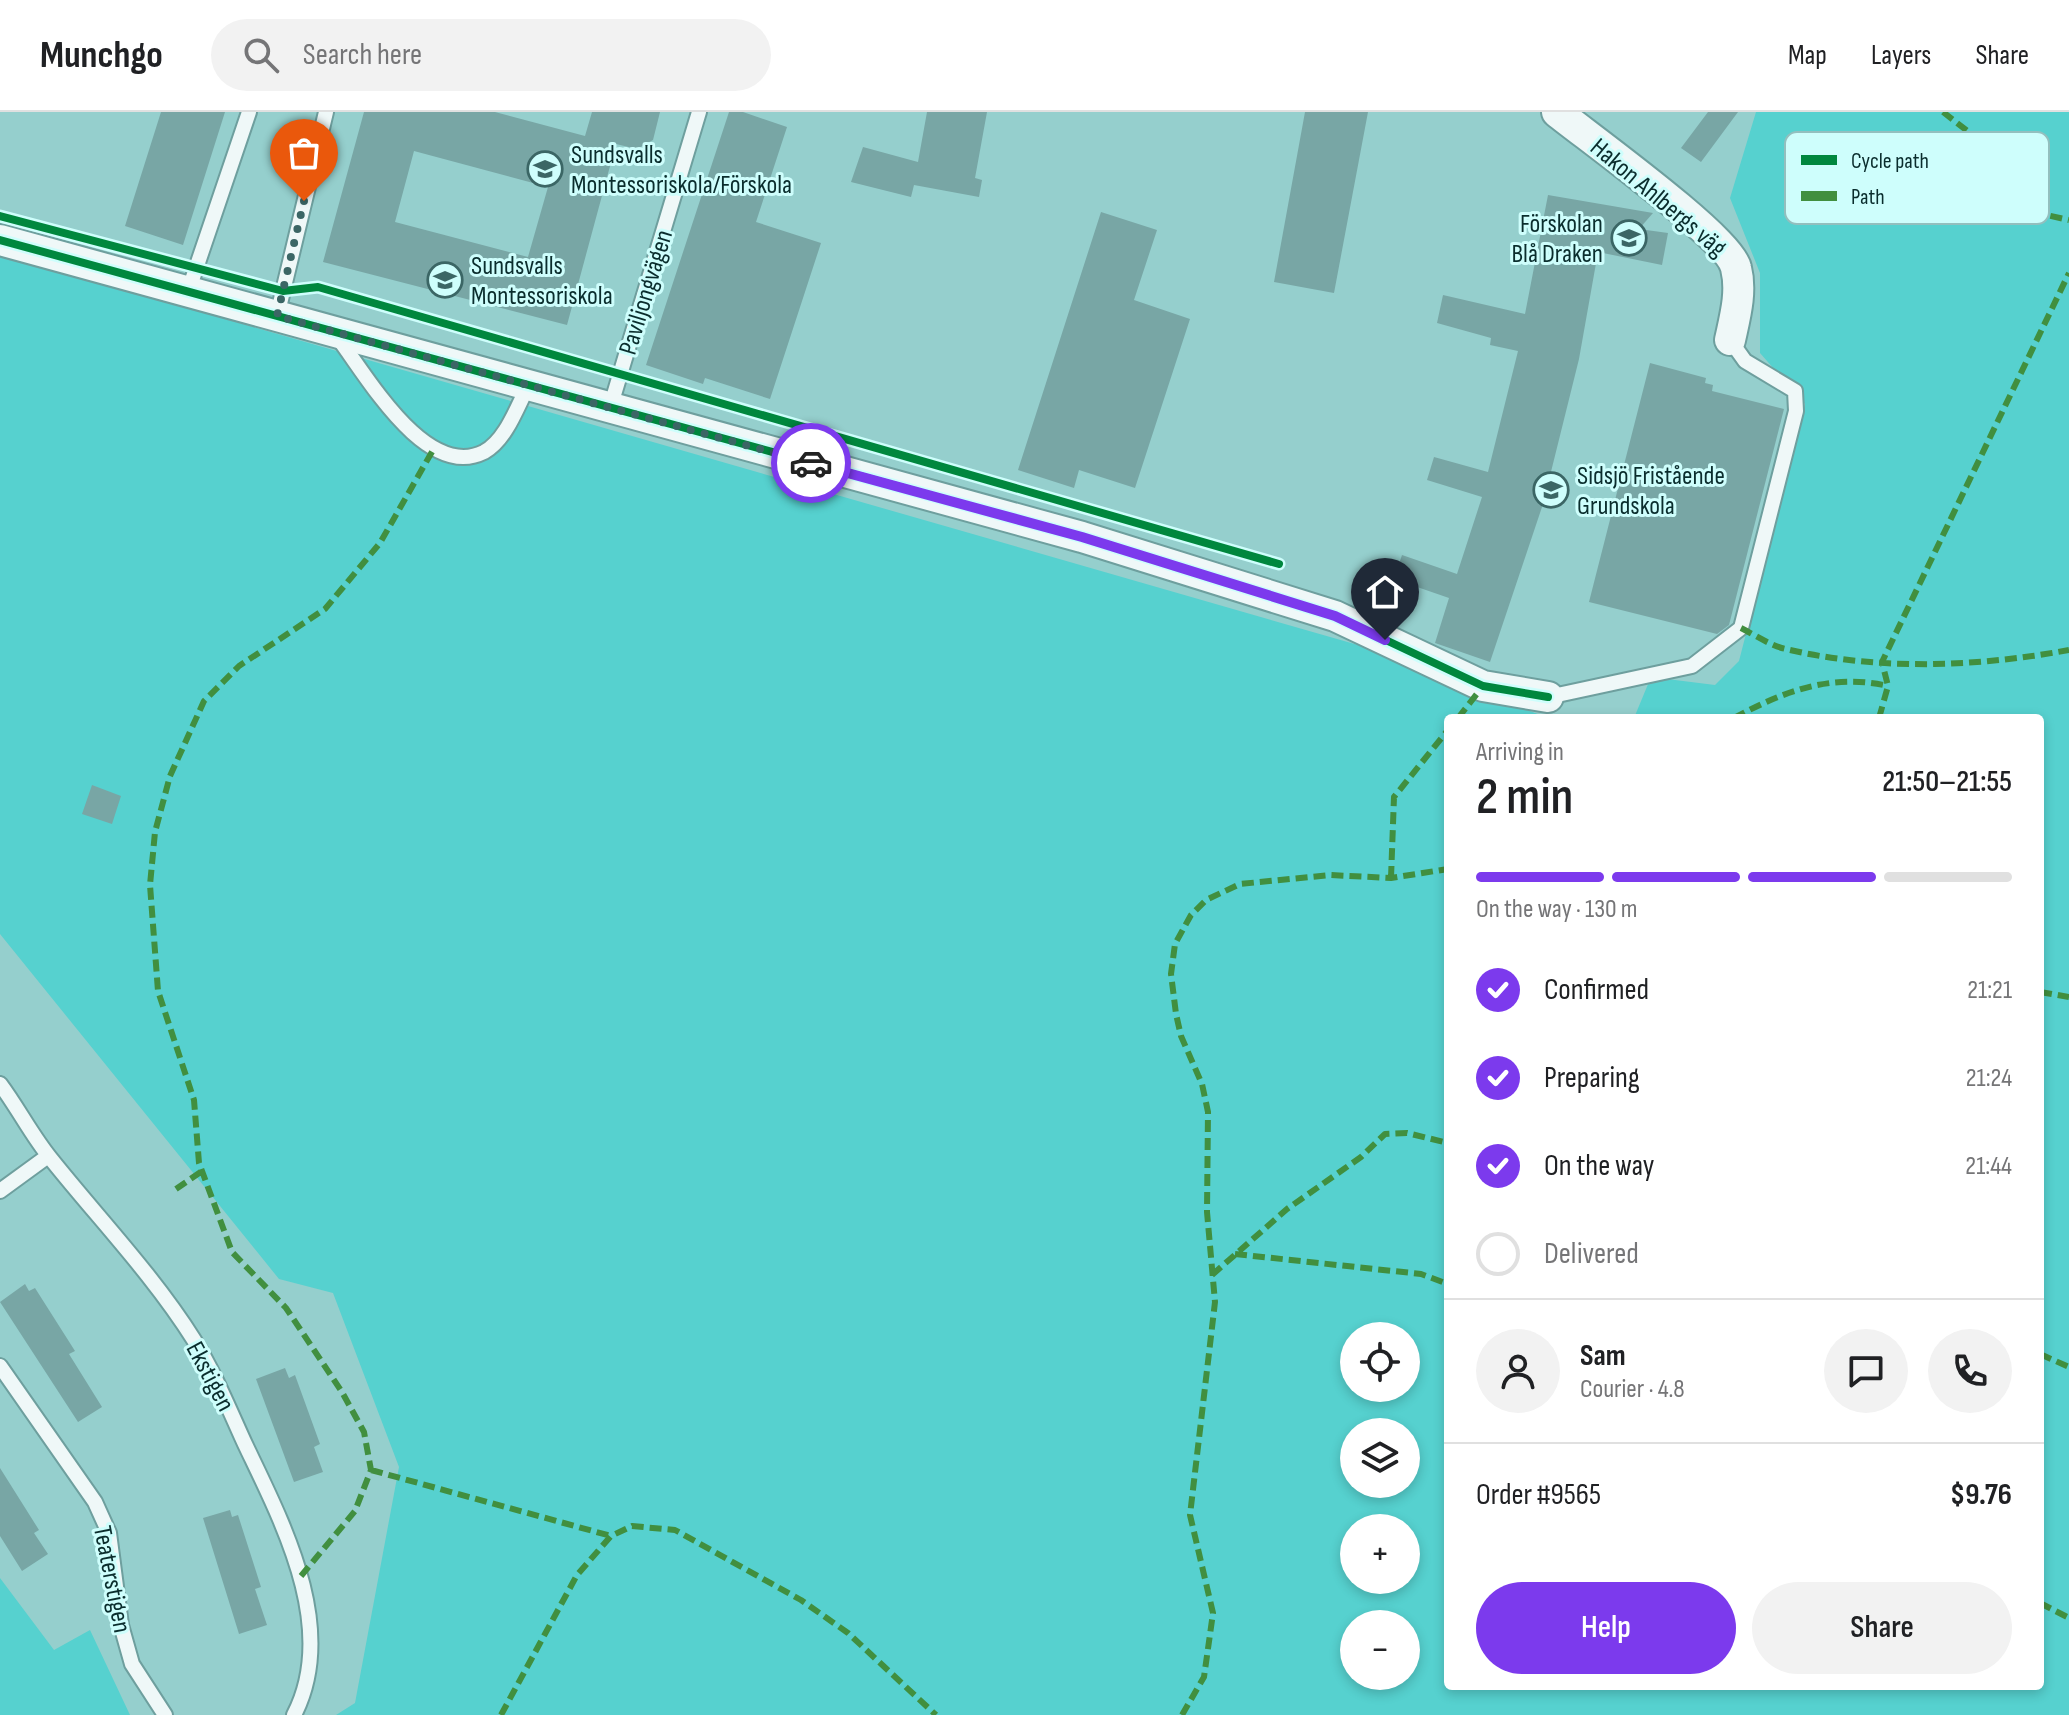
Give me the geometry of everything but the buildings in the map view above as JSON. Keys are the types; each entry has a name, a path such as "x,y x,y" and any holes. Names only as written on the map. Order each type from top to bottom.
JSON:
{"street":[{"name":"Hakon Ahlbergs väg","path":"1557,112 1713,237 1736,265 1739,296 1730,340"},
{"path":"0,240 1082,537 1335,616 1483,686 1548,697"}],"lane":[{"path":"188,292 249,112"},
{"path":"277,316 326,112"},
{"name":"Paviljongvägen","path":"610,408 699,112"},
{"path":"333,332 406,427 433,450 462,458 485,451 505,431 528,386"},
{"path":"1548,697 1692,666 1741,628 1796,411 1795,391 1745,361 1730,340"},
{"name":"Ekstigen","path":"0,1084 48,1156 144,1272 194,1341 292,1544 303,1586 309,1644 304,1688 294,1715"},
{"path":"0,1191 48,1156"},
{"name":"Teaterstigen","path":"0,1366 95,1502 109,1533 121,1625 132,1664 165,1715"}],"shaded area":[{"path":"1756,112 2069,112 2069,1715 336,1715 355,1703 399,1467 333,1293 279,1279 0,934 0,254 1358,645 1538,714 1444,714 1444,1690 2044,1690 2044,714 1636,714 1651,677 1715,685 1739,661 1805,404 1760,353 1760,273 1730,198"},
{"path":"0,1578 54,1650 90,1630 130,1715 0,1715"}],"marked path":[{"path":"1943,112 1969,132"},
{"path":"2049,216 2069,220"},
{"path":"1880,714 1888,686 1882,662 2069,273"},
{"path":"301,1576 355,1511 371,1470 364,1432 342,1392 286,1308 232,1252 199,1163 194,1100 158,991 150,885 155,832 170,776 204,701 239,666 325,609 380,543 433,450"},
{"path":"1741,628 1786,649 1856,661 1963,663 2069,650"},
{"path":"1742,714 1790,693 1828,683 1888,686"},
{"path":"1461,714 1483,686"},
{"path":"1391,878 1394,797 1444,735"},
{"path":"1182,1715 1204,1677 1213,1613 1190,1515 1215,1302 1207,1212 1208,1112 1202,1084 1181,1036 1176,1014 1171,974 1175,944 1191,915 1206,900 1240,884 1330,875 1391,878 1444,870"},
{"path":"2044,993 2069,997"},
{"path":"1212,1275 1287,1209 1361,1157 1385,1134 1407,1133 1444,1142"},
{"path":"176,1189 202,1171"},
{"path":"1235,1254 1421,1274 1444,1283"},
{"path":"2044,1356 2069,1367"},
{"path":"371,1470 611,1536"},
{"path":"501,1715 577,1575 611,1536 632,1526 675,1530 801,1600 848,1633 936,1715"},
{"path":"2044,1605 2069,1618"}],"cycle path":[{"path":"0,216 283,291 318,287 1279,564"},
{"path":"0,240 1082,537 1335,616 1483,686 1548,697"}],"way so far":[{"path":"304,201 277,316 811,463"}],"place":[{"name":"Sundsvalls Montessoriskola/Förskola","path":"545,169"},
{"name":"Förskolan Blå Draken","path":"1629,238"},
{"name":"Sundsvalls Montessoriskola","path":"445,280"},
{"name":"Sidsjö Fristående Grundskola","path":"1551,490"}],"route":[{"path":"811,463 1082,537 1335,616 1385,640"}]}
